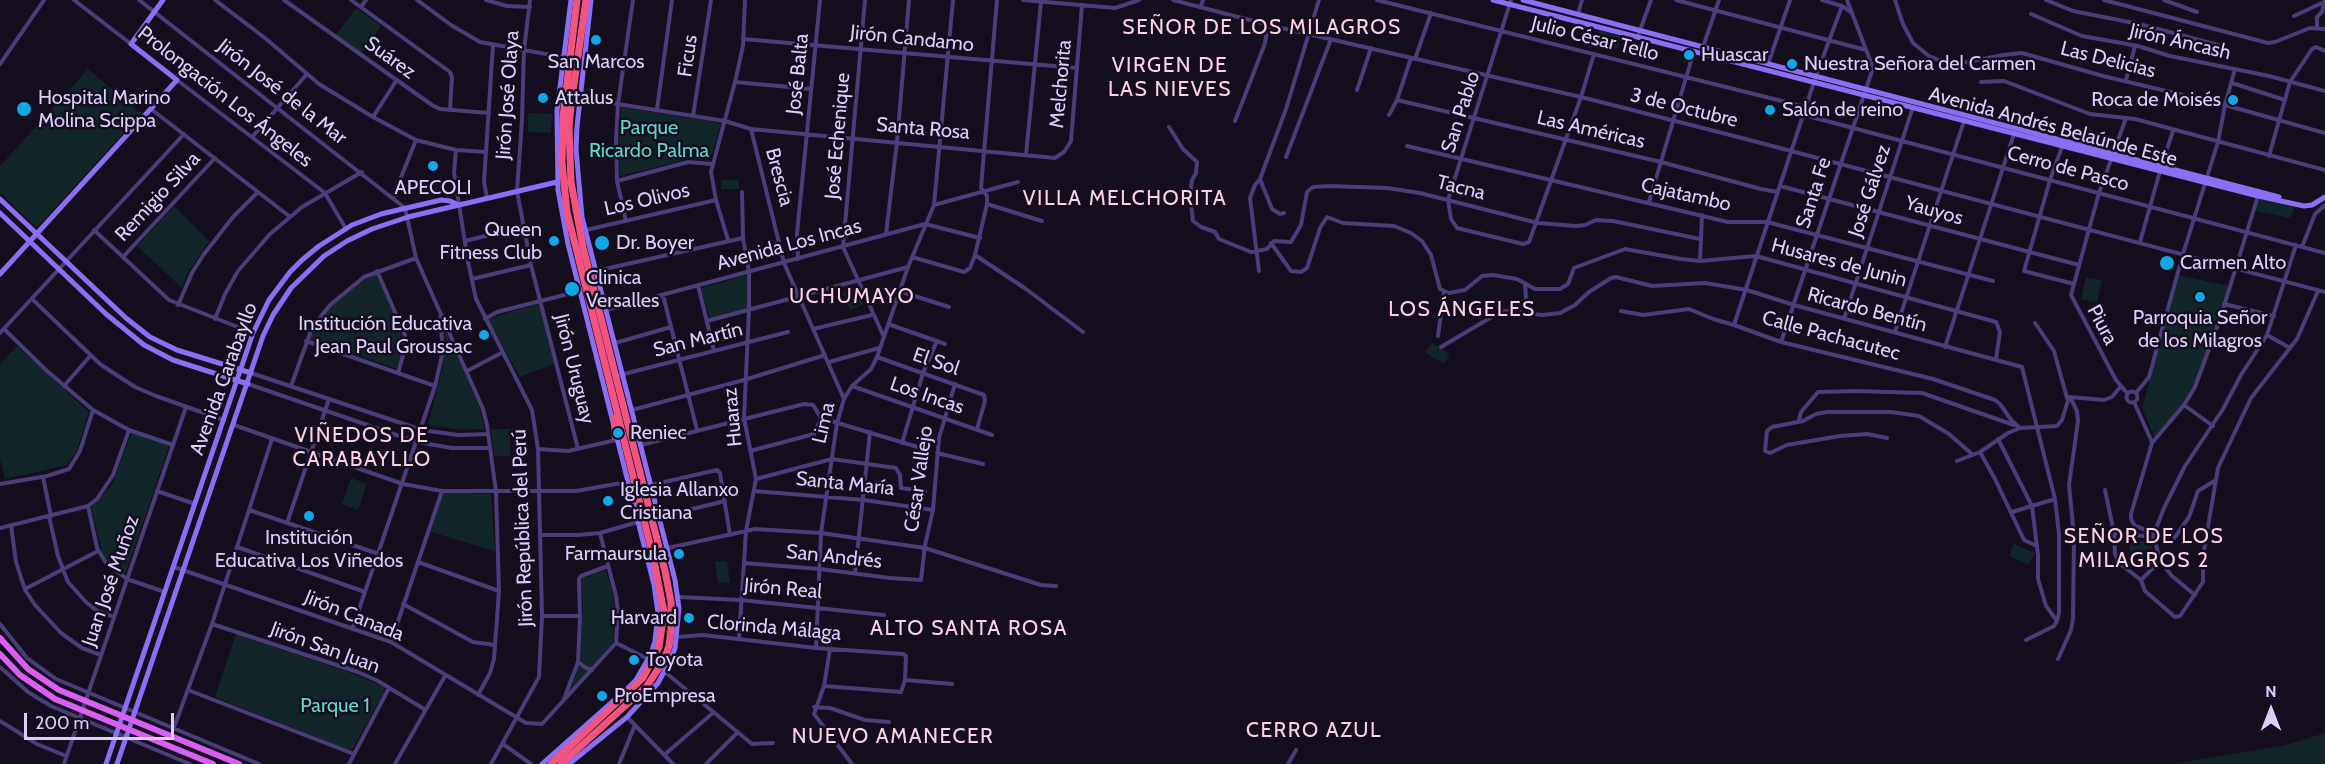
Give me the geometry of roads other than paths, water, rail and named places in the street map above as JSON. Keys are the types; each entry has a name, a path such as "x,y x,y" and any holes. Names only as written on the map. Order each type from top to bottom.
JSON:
{"highway":[{"path":"551,764 633,690 652,665 659,647 664,612 660,550 616,413 567,212 563,176 562,117 577,0"},
{"path":"561,764 640,694 652,680 664,660 671,629 671,602 660,550 620,376 583,247 571,182 569,154 571,105 586,0"},
{"path":"616,413 616,438"}],"main road":[{"path":"131,44 163,0"},
{"path":"542,764 636,680 655,642 658,612 657,599 565,230 557,182 556,134 562,57 571,0"},
{"path":"569,764 627,717 648,696 665,672 677,637 678,597 660,550 659,518 632,410 620,376 615,343 581,208 576,149 591,0"},
{"name":"Avenida Andrés Belaúnde Este","path":"1493,0 1703,47 1767,66"},
{"name":"Avenida Andrés Belaúnde Este","path":"1522,0 1578,14 1694,51 1815,78 2063,145"},
{"name":"Prolongación Los Ángeles","path":"131,44 177,80"},
{"path":"0,274 177,80"},
{"name":"Avenida Andrés Belaúnde Este","path":"1865,92 1913,107 1965,118 2014,134 2303,202 2310,202 2325,195"},
{"name":"Avenida Andrés Belaúnde Este","path":"2206,180 2258,196 2304,206 2312,205 2325,195"},
{"path":"459,206 557,182"},
{"path":"0,199 150,338 177,350 251,373"},
{"name":"Avenida Carabayllo","path":"106,764 253,333 269,300 290,272 319,246 346,229 381,214 441,200 450,201 459,206"},
{"name":"Avenida Carabayllo","path":"117,764 263,336 273,315 291,288 311,266 347,241 408,217 459,206"},
{"path":"0,213 106,314 144,345 173,360 248,384"},
{"path":"0,638 19,661 39,678 59,690 86,697 124,712 230,762 239,764"},
{"path":"0,654 34,687 55,699 213,764"}],"street":[{"path":"0,64 44,0"},
{"name":"Prolongación Los Ángeles","path":"74,0 131,44"},
{"name":"Jirón José de la Mar","path":"139,0 362,172 405,208"},
{"path":"214,0 265,38 319,84 373,117 417,140 456,150 486,152"},
{"name":"Suárez","path":"284,0 432,105 450,110 489,113"},
{"path":"351,0 450,72 452,76 450,110"},
{"path":"361,7 366,0"},
{"path":"417,0 470,38 493,45 562,57"},
{"path":"486,0 507,6 530,7"},
{"name":"Jirón José Olaya","path":"517,191 524,50 530,0"},
{"path":"626,221 617,181 616,140 618,104 633,0"},
{"path":"657,110 672,0"},
{"name":"Ficus","path":"693,116 711,0"},
{"path":"728,240 716,200 712,164 735,82 743,39 745,0"},
{"name":"José Balta","path":"798,259 797,234 820,0"},
{"name":"José Echenique","path":"865,0 843,247 884,337"},
{"path":"886,234 897,142 909,0"},
{"name":"Lima","path":"816,648 821,533 837,423 844,399 852,386 871,369 877,357 908,267 934,205 954,0"},
{"path":"912,257 964,272 970,268 975,255 987,204 987,196 981,188 997,0"},
{"path":"1023,0 1120,8 1139,0"},
{"name":"3 de Octubre","path":"1173,0 1269,25 1581,97 1840,162 1991,205 2325,292"},
{"path":"1201,6 1203,0"},
{"path":"1258,271 1250,198 1260,179 1286,109 1319,0"},
{"name":"Julio César Tello","path":"1377,0 1806,107"},
{"path":"1578,14 1582,0"},
{"path":"1639,33 1651,0"},
{"path":"1676,0 1867,50"},
{"path":"1703,47 1719,0"},
{"path":"1767,66 1790,0"},
{"path":"1822,0 1842,6 1851,12"},
{"name":"Santa Fe","path":"1781,342 1873,68 1847,0"},
{"name":"Las Delicias","path":"1895,0 1913,43 1929,56 1944,62 1962,63 2003,54 2022,53 2103,76 2280,119 2325,133"},
{"path":"2046,0 2095,16 2139,24 2218,45"},
{"path":"2104,0 2194,24 2223,29 2268,43 2310,27 2325,29"},
{"path":"2164,0 2197,12"},
{"path":"2317,27 2317,17 2322,12 2324,1"},
{"path":"2294,16 2324,1"},
{"path":"1026,155 1041,2"},
{"name":"San Pablo","path":"1448,200 1510,2"},
{"name":"Melchorita","path":"1055,158 1064,152 1071,141 1082,5"},
{"path":"1734,325 1815,78 1842,6"},
{"path":"1389,115 1431,14"},
{"name":"Jirón Áncash","path":"2031,14 2082,36 2235,69 2325,92"},
{"path":"1235,120 1264,46 1269,25"},
{"name":"Jirón Candamo","path":"743,39 1077,68"},
{"path":"1286,157 1331,39"},
{"path":"487,198 484,182 493,45"},
{"path":"2126,80 2135,46"},
{"path":"1357,90 1371,48"},
{"path":"2269,156 2290,82 2307,54 2316,48 2325,51"},
{"path":"1649,202 1694,51"},
{"path":"1448,200 1451,219 1457,228 1523,244 1529,242 1538,222 1594,54"},
{"path":"2133,402 2137,397 2136,393 2149,377 2183,254 2218,142 2235,69"},
{"path":"252,137 307,74"},
{"name":"Prolongación Los Ángeles","path":"177,80 325,194 346,229"},
{"path":"373,117 396,81"},
{"path":"1981,82 2004,81 2090,114 2126,118 2325,170"},
{"path":"735,82 811,89"},
{"path":"2232,82 2285,100"},
{"name":"Santa Rosa","path":"580,98 724,121 751,129 1055,158"},
{"name":"Las Américas","path":"1397,100 1778,192"},
{"name":"José Gálvez","path":"1845,319 1913,107"},
{"path":"151,109 290,216"},
{"name":"Cerro de Pasco","path":"1804,115 2325,253"},
{"path":"1895,332 1965,118"},
{"name":"Piura","path":"2126,118 2099,193 2072,299 2127,393"},
{"path":"1169,127 1183,149 1197,162 1190,194 1193,221 1215,232 1219,239 1251,252 1257,252"},
{"name":"Brescia","path":"751,129 784,263 844,399"},
{"path":"2140,242 2173,131"},
{"path":"0,333 65,260 184,134"},
{"path":"1945,346 2014,134"},
{"path":"2066,135 2050,180 2024,271 2074,284"},
{"path":"393,197 417,140"},
{"name":"Cajatambo","path":"1407,146 1728,222 1767,222 1993,280"},
{"name":"Jirón República del Perú","path":"456,150 454,172 476,299 532,410 538,449 542,616 539,677 491,764"},
{"name":"Remigio Silva","path":"123,257 215,158"},
{"path":"617,181 688,162 712,164"},
{"path":"215,319 238,271 262,242 290,216 362,172"},
{"path":"1260,179 1272,209 1284,213"},
{"path":"934,205 1018,182"},
{"name":"Tacna","path":"1257,252 1267,249 1277,240 1288,243 1293,240 1302,225 1305,195 1313,187 1349,186 1387,189 1448,200 1538,222 1576,226 1596,220 1613,221 1700,239"},
{"name":"Yauyos","path":"1780,186 2079,265"},
{"name":"Jirón Uruguay","path":"517,191 522,227 578,449"},
{"path":"178,305 192,273 204,254 233,217 258,192"},
{"name":"Huaraz","path":"739,639 746,531 756,479 744,418 749,272 742,238 742,192"},
{"path":"2155,535 2135,526 2131,519 2152,443 2184,405 2195,387 2258,196"},
{"name":"Los Olivos","path":"586,230 716,200"},
{"path":"987,204 1042,221"},
{"path":"2302,247 2315,214 2325,205"},
{"path":"0,213 7,206"},
{"path":"405,208 416,258 439,310 449,349 467,371 483,409 488,434 496,492 499,591 495,645 490,673 478,695"},
{"path":"2318,212 2325,214"},
{"path":"1700,261 1702,215"},
{"path":"1271,243 1291,271 1301,272 1307,268 1323,221 1327,217 1343,223 1394,226 1415,235 1425,246 1432,259 1440,289 1444,292 1462,291 1482,276 1493,275 1516,279 1525,284 1527,314"},
{"name":"Avenida Los Incas","path":"606,310 925,224 980,237"},
{"path":"465,241 522,227"},
{"path":"94,230 153,287 178,305 253,333"},
{"path":"596,271 742,238"},
{"path":"2195,595 2172,576 2160,561 2155,535 2164,507 2185,466 2213,426 2267,335 2296,245"},
{"name":"Husares de Junin","path":"1525,284 1535,289 1560,289 1568,284 1574,268 1625,249 1700,261 1756,256 1996,322 1999,325 2000,341 1996,359"},
{"path":"975,255 1026,289 1083,332"},
{"path":"291,387 306,341 321,314 350,286 377,271 416,258"},
{"path":"472,279 531,265"},
{"path":"707,321 908,267"},
{"path":"377,271 405,335 404,352 398,373"},
{"name":"Ricardo Bentín","path":"1442,347 1500,312 1542,315 1560,313 1575,305 1589,292 1611,278 1622,278 1652,286 1705,283 1747,290 2022,367 2037,428"},
{"path":"698,285 714,351"},
{"path":"485,319 497,312 580,291"},
{"path":"899,291 949,307"},
{"path":"2105,490 2114,533 2115,554 2119,563 2141,580 2145,591 2175,617 2180,616 2203,582 2203,556 2218,468 2251,398 2290,348 2302,328 2318,291"},
{"path":"1438,336 1444,292"},
{"path":"663,295 697,430"},
{"path":"32,299 91,355 135,387 224,420"},
{"path":"2224,304 2274,316"},
{"name":"Calle Pachacutec","path":"1622,310 1643,315 1689,309 1781,342 1933,378 1995,400 2018,426"},
{"path":"353,627 449,349 439,310"},
{"path":"813,329 872,315"},
{"path":"2035,322 2054,351 2069,397 2077,411 2078,421 2069,485 2074,536 2073,619 2071,630 2058,659"},
{"path":"888,324 945,344"},
{"path":"615,343 671,327"},
{"path":"4,329 93,410 129,430 173,445"},
{"name":"San Martín","path":"620,376 788,332"},
{"path":"2267,335 2290,348"},
{"path":"306,341 435,386"},
{"path":"902,442 923,373 937,341"},
{"path":"828,362 880,348"},
{"path":"467,371 503,352"},
{"path":"64,386 91,355"},
{"path":"632,410 744,380 825,355"},
{"name":"El Sol","path":"877,357 986,396 976,429"},
{"path":"251,373 422,430 458,435 488,434"},
{"path":"248,384 417,442 452,448 490,448"},
{"name":"César Vallejo","path":"921,580 933,510 937,453 944,417 955,384"},
{"name":"Los Incas","path":"852,386 992,435"},
{"path":"2069,397 2107,399 2114,395 2121,386"},
{"path":"1799,420 1801,412 1818,392 1855,391 1922,393 2018,426 2053,427 2059,424 2069,397"},
{"path":"2136,393 2127,393 2127,400 2133,402 2152,443"},
{"path":"287,523 329,399"},
{"path":"641,445 808,404 816,408 821,418 921,448"},
{"path":"2184,405 2213,426"},
{"name":"Juan José Muñoz","path":"64,764 186,407"},
{"path":"0,483 43,477 69,469 76,460 93,410"},
{"path":"1887,438 1867,434 1840,436 1787,445 1770,453 1765,451 1767,431 1772,427 1803,421 1816,414 1842,411 1919,416 1948,434 1973,455"},
{"path":"750,451 814,434 821,418"},
{"path":"234,425 403,483 442,491 539,492 592,489 627,482"},
{"path":"1957,460 1980,452 2018,426"},
{"path":"2026,640 2054,626 2059,613 2059,534 2055,499 2037,428"},
{"path":"0,528 87,506 97,499 113,475 129,430"},
{"path":"855,573 870,432"},
{"path":"538,449 578,449 616,438"},
{"path":"173,729 212,624 272,439"},
{"path":"1998,439 2032,506 2038,579 2046,606 2057,621"},
{"path":"1980,452 2024,540 2037,546"},
{"path":"937,453 983,464"},
{"path":"756,479 832,459 896,468 900,475 901,488 925,491"},
{"path":"651,485 717,470 720,473 730,535"},
{"path":"43,477 50,516 68,582 96,610 114,617"},
{"path":"2173,540 2189,517 2198,491 2216,479"},
{"path":"157,490 195,504"},
{"path":"391,642 442,491"},
{"name":"Santa María","path":"754,491 864,500 933,510"},
{"path":"2012,512 2055,499"},
{"path":"659,518 725,501"},
{"path":"87,506 98,551 113,571 127,579 165,592"},
{"path":"249,510 379,554"},
{"path":"540,534 600,533 638,522"},
{"path":"10,525 16,562 25,589 42,615 56,629 82,648 101,655"},
{"path":"660,550 755,529 821,533 925,548 1041,585 1056,586"},
{"path":"562,704 616,643 618,611 600,533"},
{"path":"2114,533 2155,535"},
{"path":"237,547 365,592"},
{"path":"25,589 98,551"},
{"path":"2141,580 2160,561"},
{"path":"418,562 499,591"},
{"name":"San Andrés","path":"744,563 820,568 921,580"},
{"path":"562,704 578,662 579,579 581,576 608,566"},
{"name":"Jirón Canada","path":"174,567 391,642 516,718 533,725 546,721 562,704"},
{"name":"Jirón Real","path":"678,597 741,600 884,615"},
{"path":"403,604 473,642 495,645"},
{"path":"542,616 580,616"},
{"path":"0,624 15,646 27,658 86,697"},
{"name":"Jirón San Juan","path":"212,624 358,672 424,709"},
{"name":"Clorinda Málaga","path":"677,637 703,635 816,648 905,655 905,680"},
{"path":"616,643 648,659"},
{"path":"830,649 824,686 814,707 814,714 852,764"},
{"path":"578,662 592,670"},
{"path":"0,667 40,700 190,764"},
{"path":"665,672 752,744 773,743"},
{"path":"395,764 445,675"},
{"path":"824,686 901,692 905,680 952,684"},
{"path":"349,764 389,688"},
{"path":"188,690 354,753"},
{"path":"814,707 830,708 865,720 889,722"},
{"path":"664,755 714,712"},
{"path":"133,716 173,729 259,764"},
{"path":"627,717 671,763"},
{"path":"0,721 37,744 66,756"},
{"path":"619,764 634,725"},
{"path":"706,764 738,732"},
{"path":"502,744 531,764"},
{"path":"1288,764 1296,750"}],"place":[{"name":"San Marcos","path":"596,40"},
{"name":"Huascar","path":"1689,55"},
{"name":"Nuestra Señora del Carmen","path":"1792,64"},
{"name":"Attalus","path":"543,98"},
{"name":"Roca de Moisés","path":"2233,100"},
{"name":"Hospital Marino Molina Scippa","path":"24,109"},
{"name":"Salón de reino","path":"1770,110"},
{"name":"APECOLI","path":"433,166"},
{"name":"Queen Fitness Club","path":"554,241"},
{"name":"Dr. Boyer","path":"602,243"},
{"name":"Carmen Alto","path":"2167,263"},
{"name":"Clinica Versalles","path":"572,289"},
{"name":"Parroquia Señor de los Milagros","path":"2200,297"},
{"name":"Institución Educativa Jean Paul Groussac","path":"484,335"},
{"name":"Reniec","path":"618,433"},
{"name":"Iglesia Allanxo Cristiana","path":"608,501"},
{"name":"Institución Educativa Los Viñedos","path":"309,516"},
{"name":"Farmaursula","path":"679,554"},
{"name":"Harvard","path":"689,618"},
{"name":"Toyota","path":"634,660"},
{"name":"ProEmpresa","path":"602,696"}],"district":[{"name":"SEÑOR DE LOS MILAGROS","path":"1262,28"},
{"name":"VIRGEN DE LAS NIEVES","path":"1170,78"},
{"name":"VILLA MELCHORITA","path":"1125,199"},
{"name":"UCHUMAYO","path":"852,297"},
{"name":"LOS ÁNGELES","path":"1462,310"},
{"name":"VIÑEDOS DE CARABAYLLO","path":"362,448"},
{"name":"SEÑOR DE LOS MILAGROS 2","path":"2144,549"},
{"name":"ALTO SANTA ROSA","path":"969,629"},
{"name":"CERRO AZUL","path":"1314,731"},
{"name":"NUEVO AMANECER","path":"893,737"}],"park label":[{"name":"Parque Ricardo Palma","path":"649,140"},
{"name":"Parque 1","path":"335,706"}]}
